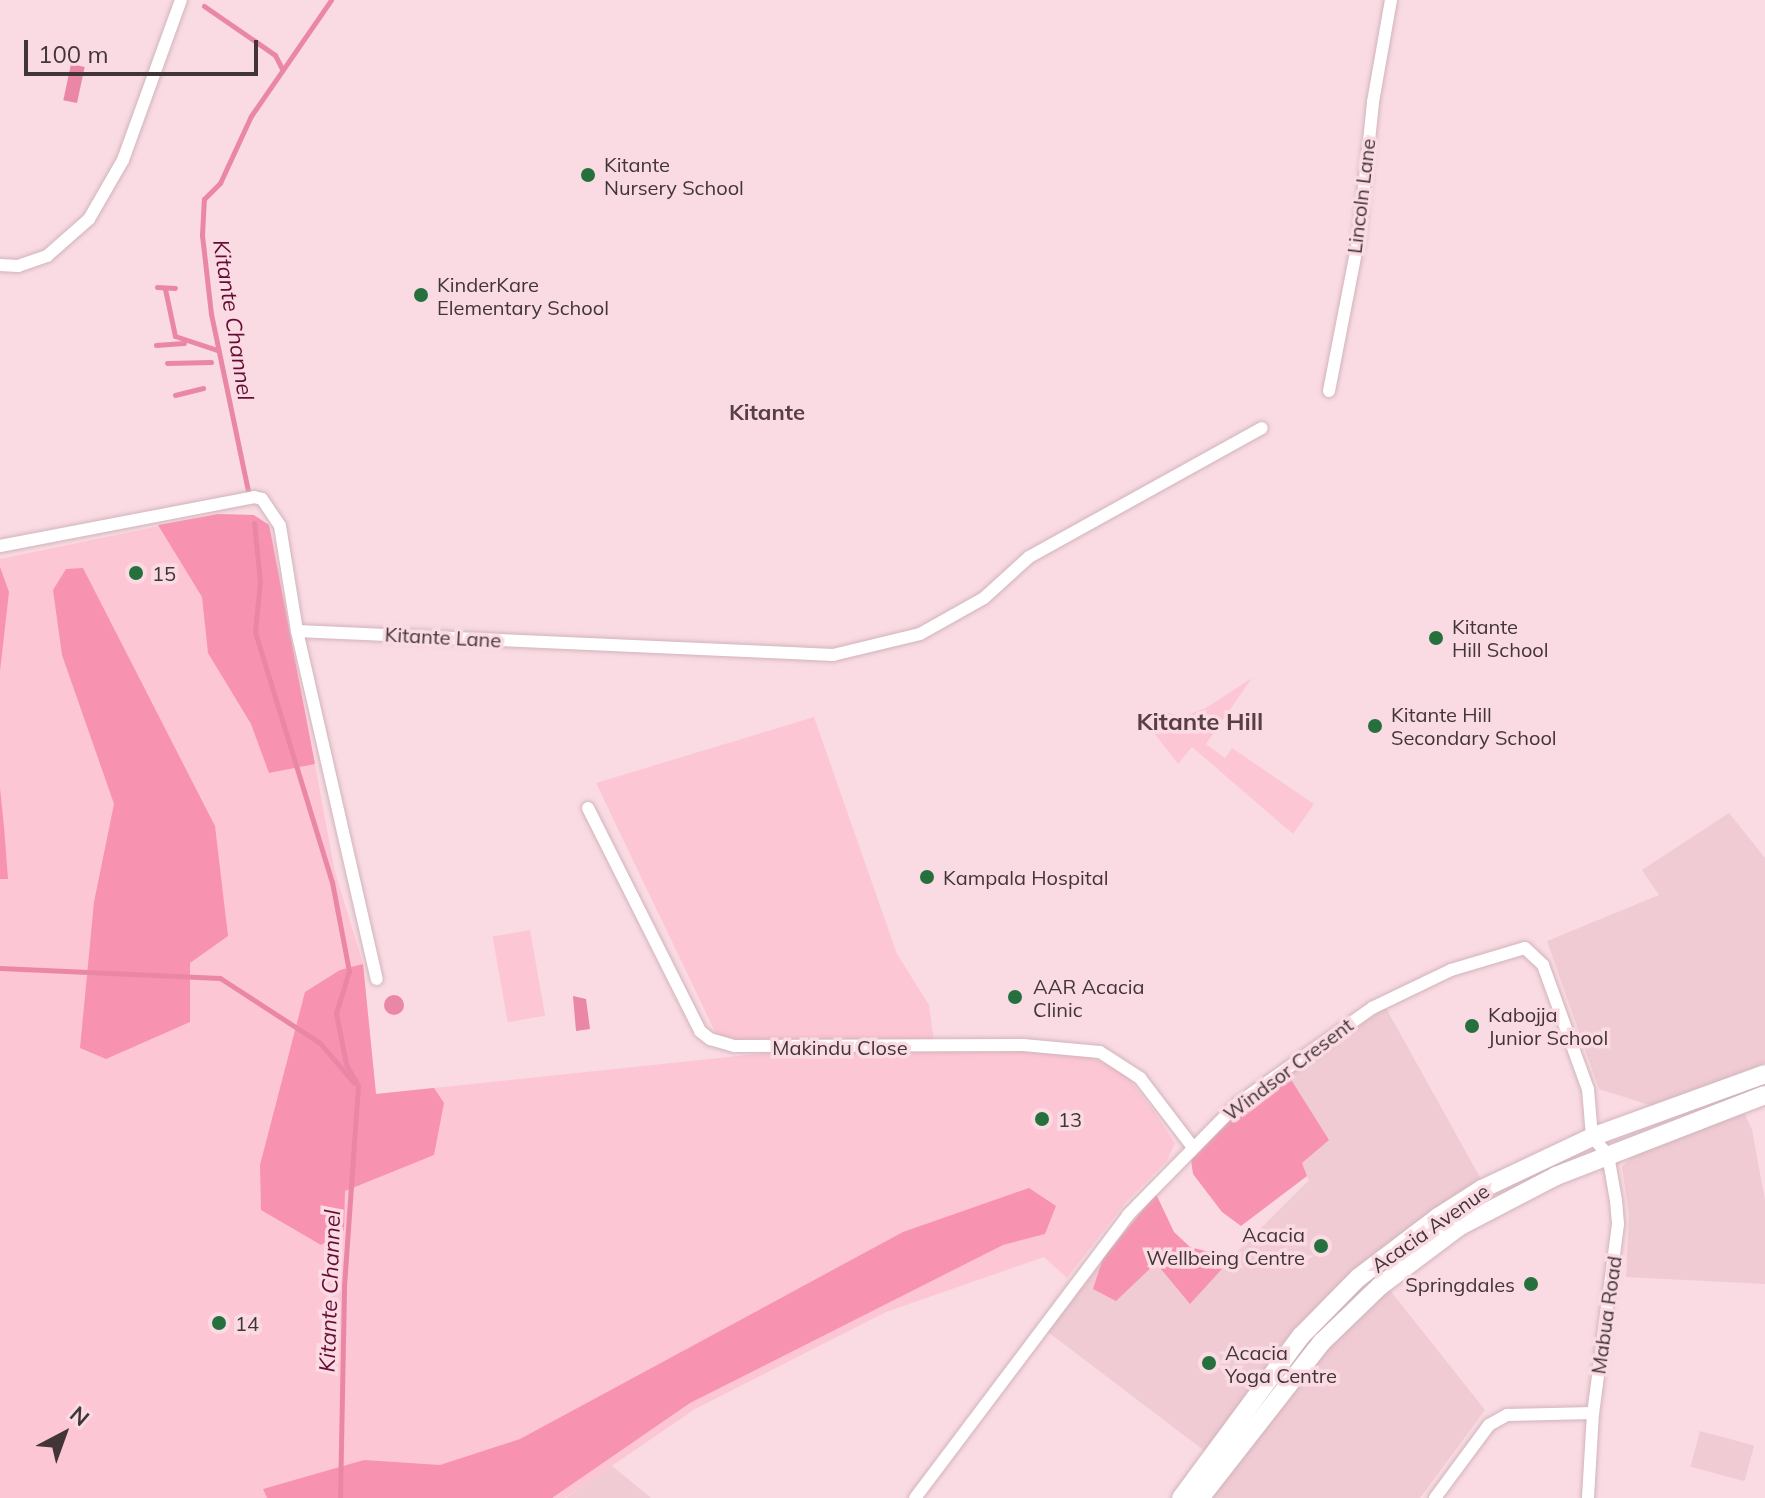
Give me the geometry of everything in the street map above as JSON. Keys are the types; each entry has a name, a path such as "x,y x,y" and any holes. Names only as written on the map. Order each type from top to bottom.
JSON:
{"main road":[{"name":"Acacia Avenue","path":"1181,1498 1274,1366 1358,1278 1482,1189 1592,1137 1765,1074"},
{"name":"Acacia Avenue","path":"1200,1498 1292,1375 1380,1286 1460,1226 1608,1155 1765,1095"}],"street":[{"path":"0,265 18,266 47,256 89,219 123,160 181,0"},
{"name":"Lincoln Lane","path":"1329,391 1359,236 1373,102 1391,0"},
{"name":"Kitante Lane","path":"297,631 833,655 920,634 984,598 1029,557 1262,428"},
{"path":"0,546 171,510 262,499 280,526 297,631 377,979"},
{"name":"Makindu Close","path":"588,808 700,1031 710,1039 735,1046 1023,1045 1100,1052 1140,1078 1192,1146"},
{"name":"Windsor Cresent","path":"915,1498 1101,1249 1192,1146 1251,1092 1372,1008 1451,970 1525,948 1543,965 1588,1089 1592,1137"},
{"path":"1592,1137 1608,1155"},
{"name":"Mabua Road","path":"1588,1498 1593,1413 1618,1224 1608,1155"},
{"path":"1435,1498 1489,1425 1507,1415 1593,1413"}],"shaded area":[{"path":"71,64 85,67 77,103 63,100"},
{"path":"218,514 254,515 269,525 273,539 335,872 363,964 376,1094 815,1048 719,1040 596,783 814,717 897,954 929,1005 934,1042 1071,1049 1101,1062 1126,1075 1175,1143 1167,1161 1126,1202 1067,1278 1044,1257 886,1312 695,1409 565,1498 0,1498 0,559"},
{"path":"218,514 254,515 269,525 315,764 269,773 251,724 208,653 202,597 158,525"},
{"path":"0,567 9,592 0,671"},
{"path":"83,568 215,826 228,936 190,963 190,1022 106,1059 80,1048 94,902 114,804 62,655 53,590 66,569"},
{"path":"1252,678 1206,744 1225,758 1232,748 1314,804 1293,834 1192,747 1178,764 1144,720 1163,711 1182,717 1206,708"},
{"path":"0,788 4,827 8,879 0,879"},
{"path":"1729,813 1765,858 1765,1063 1659,1108 1599,1089 1547,941 1659,895 1642,870"},
{"path":"530,930 545,1016 508,1022 493,937"},
{"path":"363,964 376,1094 434,1088 444,1103 434,1155 345,1191 344,1230 321,1245 261,1210 260,1165 305,992 340,970"},
{"path":"394,995 401,998 404,1005 401,1012 394,1015 387,1012 384,1005 387,998"},
{"path":"573,996 586,999 590,1029 576,1031"},
{"path":"1386,1008 1482,1181 1409,1227 1312,1315 1206,1452 1048,1332 1132,1223 1203,1286 1309,1180 1256,1094"},
{"path":"1290,1078 1329,1140 1302,1163 1307,1176 1241,1226 1222,1212 1193,1174 1191,1160 1256,1094"},
{"path":"1743,1110 1752,1130 1765,1200 1765,1284 1626,1277 1629,1215 1622,1167 1631,1157"},
{"path":"1029,1188 1056,1206 1045,1234 1003,1245 690,1403 552,1498 267,1498 263,1489 364,1460 440,1465 520,1439 903,1232"},
{"path":"1156,1194 1174,1232 1190,1247 1232,1258 1190,1304 1156,1263 1116,1301 1093,1289 1103,1258"},
{"path":"1385,1284 1485,1410 1420,1498 1198,1498"},
{"path":"1700,1431 1754,1445 1745,1481 1690,1467"},
{"path":"611,1465 651,1498 566,1498"}],"waterway":[{"name":"Kitante Channel","path":"248,491 211,314 202,235 204,199 220,183 251,116 331,0"},
{"path":"204,6 275,55 282,69"},
{"path":"157,287 175,288"},
{"path":"165,289 175,336 217,350"},
{"path":"156,345 184,343"},
{"path":"167,363 211,362"},
{"path":"175,395 203,388"},
{"path":"254,523 260,581 255,632 332,882 349,971 336,1013 346,1064 358,1086"},
{"path":"0,968 220,978 320,1043 354,1083"},
{"name":"Kitante Channel","path":"340,1498 344,1286 358,1086"}],"place":[{"name":"Kitante Nursery School","path":"588,175"},
{"name":"KinderKare Elementary School","path":"421,295"},
{"name":"15","path":"136,573"},
{"name":"Kitante Hill School","path":"1436,638"},
{"name":"Kitante Hill Secondary School","path":"1375,726"},
{"name":"Kampala Hospital","path":"927,877"},
{"name":"AAR Acacia Clinic","path":"1015,997"},
{"name":"Kabojja Junior School","path":"1472,1026"},
{"name":"13","path":"1042,1119"},
{"name":"Acacia Wellbeing Centre","path":"1321,1246"},
{"name":"Springdales","path":"1531,1284"},
{"name":"14","path":"219,1323"},
{"name":"Acacia Yoga Centre","path":"1209,1363"}],"district":[{"name":"Kitante","path":"767,413"},
{"name":"Kitante Hill","path":"1200,722"}]}
